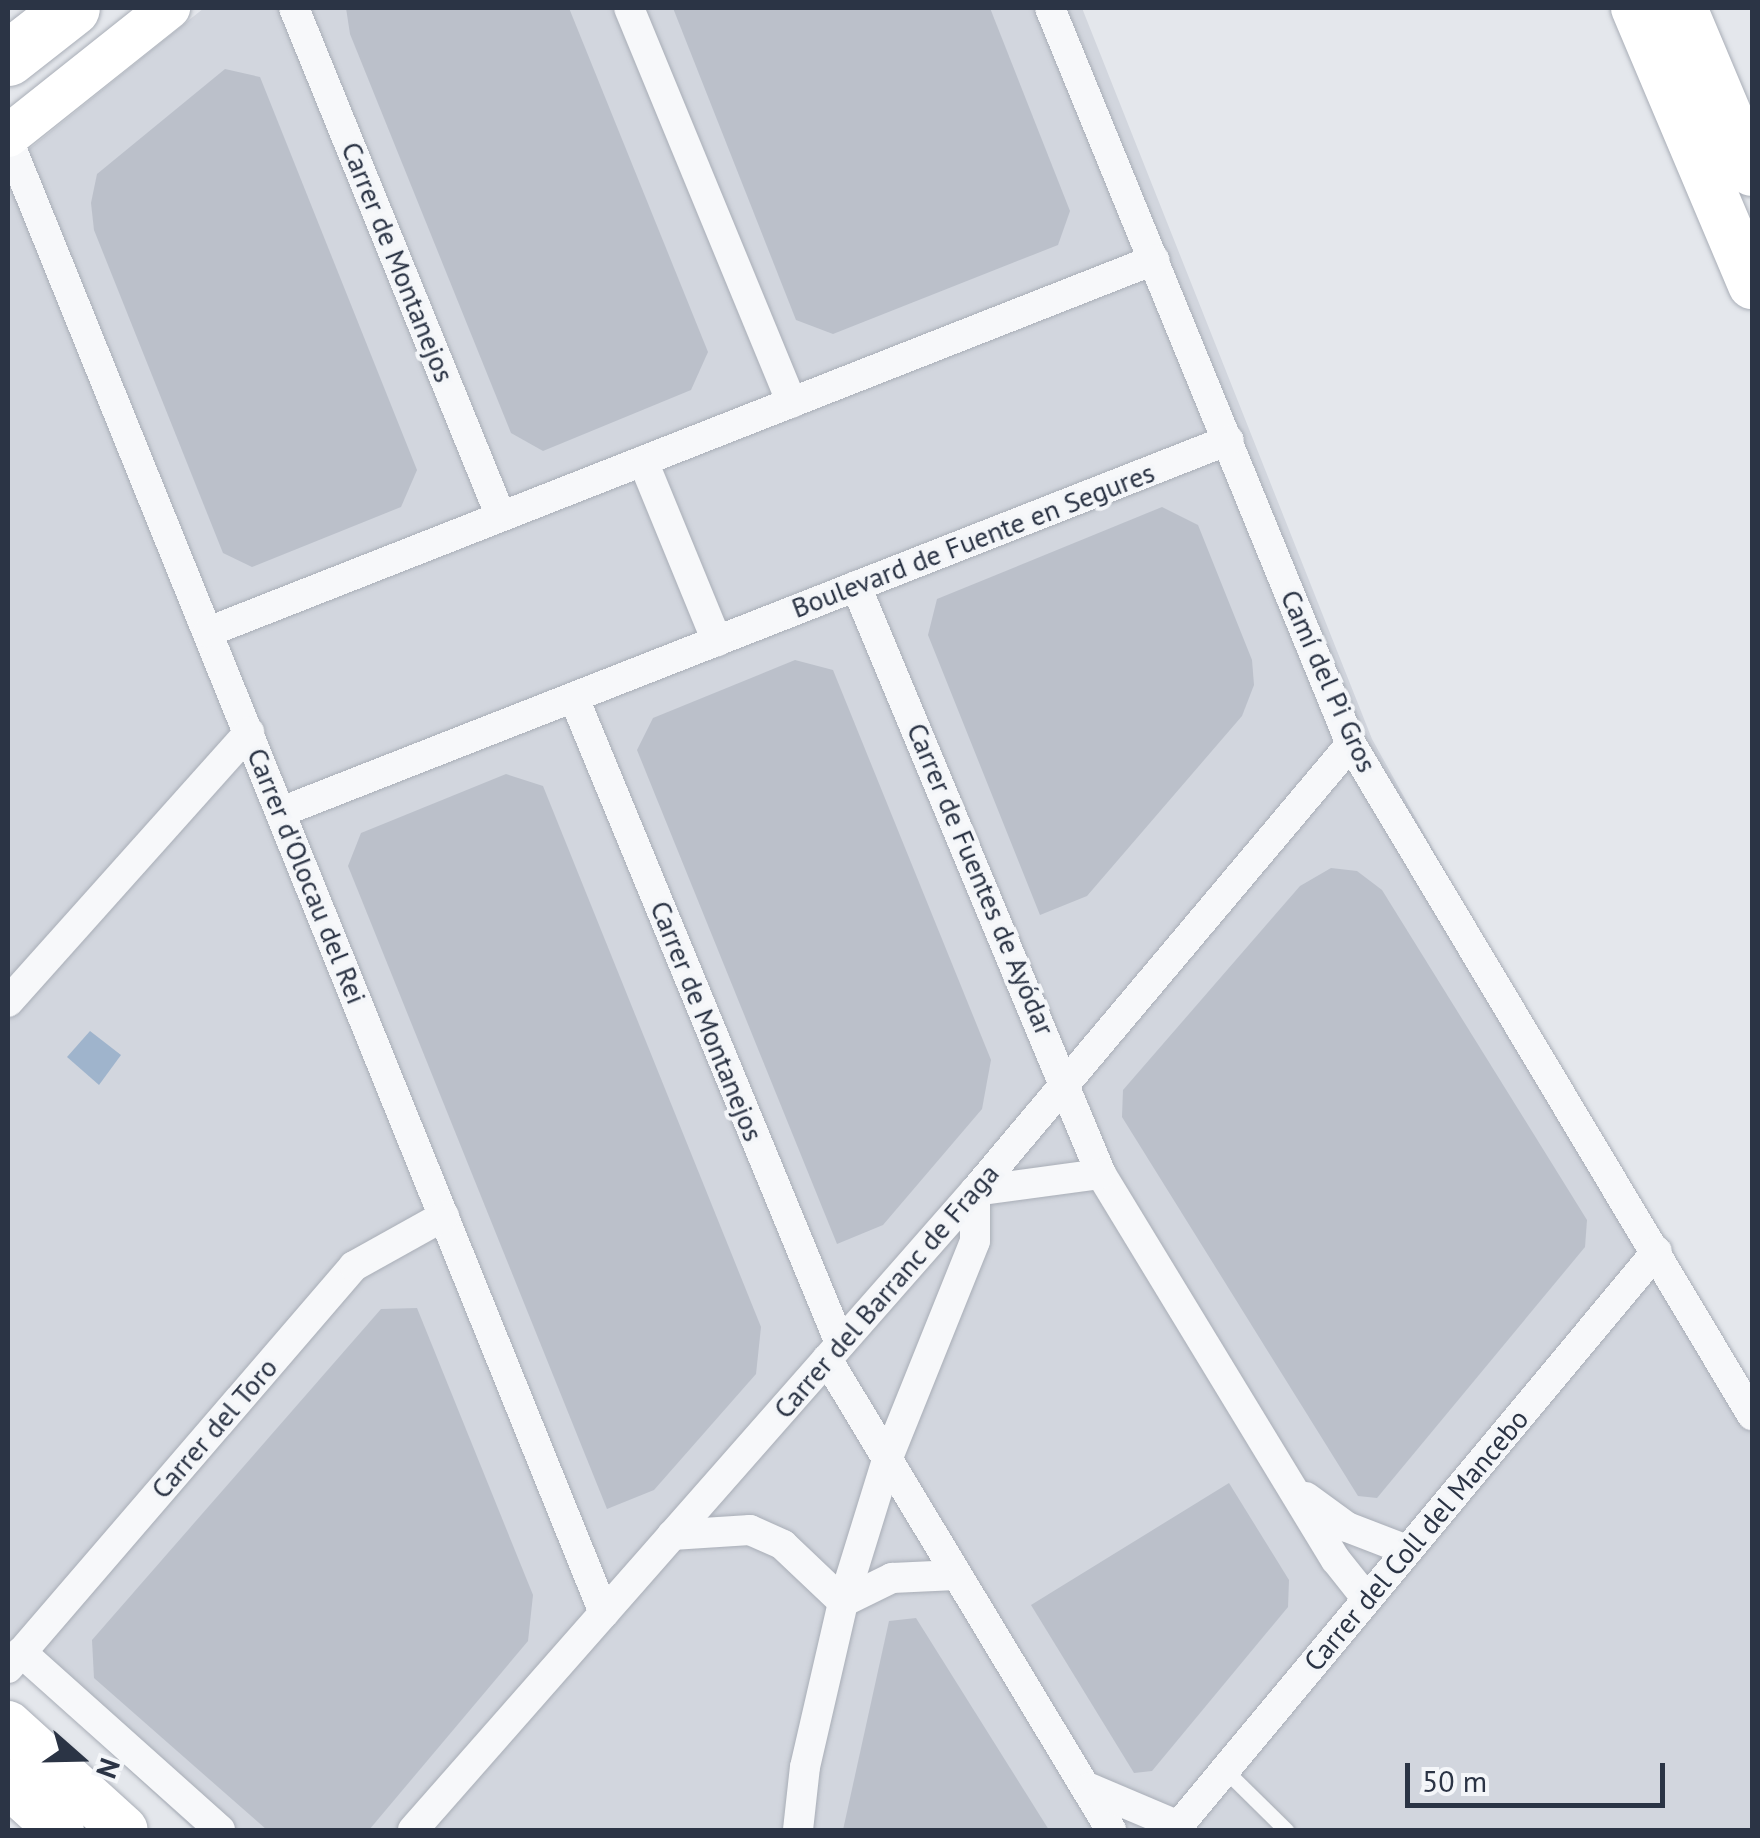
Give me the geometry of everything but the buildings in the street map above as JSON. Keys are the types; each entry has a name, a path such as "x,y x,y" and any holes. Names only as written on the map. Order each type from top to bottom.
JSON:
{"highway":[{"path":"8,58 72,8"}],"main road":[{"path":"8,138 168,8"},
{"path":"1634,8 1752,285"},
{"path":"1683,8 1752,172"},
{"path":"8,1726 124,1830"},
{"path":"8,1783 60,1830"}],"street":[{"name":"Carrer de Montanejos","path":"294,8 501,517"},
{"path":"629,8 792,402"},
{"name":"Camí del Pi Gros","path":"1050,8 1350,744 1752,1416"},
{"name":"Carrer d'Olocau del Rei","path":"8,138 604,1613"},
{"path":"208,632 1154,260"},
{"name":"Boulevard de Fuente en Segures","path":"281,812 1229,440"},
{"path":"643,461 717,641"},
{"name":"Carrer de Fuentes de Ayódar","path":"856,586 1067,1080 1102,1174 1296,1488 1336,1560 1367,1599"},
{"name":"Carrer de Montanejos","path":"574,698 834,1351 888,1460 1111,1830"},
{"path":"8,1002 249,732"},
{"name":"Carrer del Barranc de Fraga","path":"413,1830 975,1191 1350,744"},
{"path":"798,1830 804,1767 843,1602 888,1460 975,1242 975,1191 1102,1174"},
{"name":"Carrer del Toro","path":"14,1660 354,1266 444,1216"},
{"name":"Carrer del Coll del Mancebo","path":"1177,1828 1656,1250"},
{"name":"Carrer de Fuentes de Ayódar","path":"1296,1488 1346,1527 1408,1550"},
{"path":"672,1536 750,1530 784,1545 843,1602"},
{"path":"843,1602 892,1578 956,1575"},
{"path":"14,1660 220,1830"},
{"path":"1089,1788 1177,1828"}],"lane":[{"path":"1225,1770 1286,1830"}],"shaded area":[{"path":"204,8 1082,8 1372,739 1752,1425 1752,1830 194,1830 8,1658 8,166"}],"water":[{"path":"90,1031 121,1055 99,1085 67,1057"}]}
